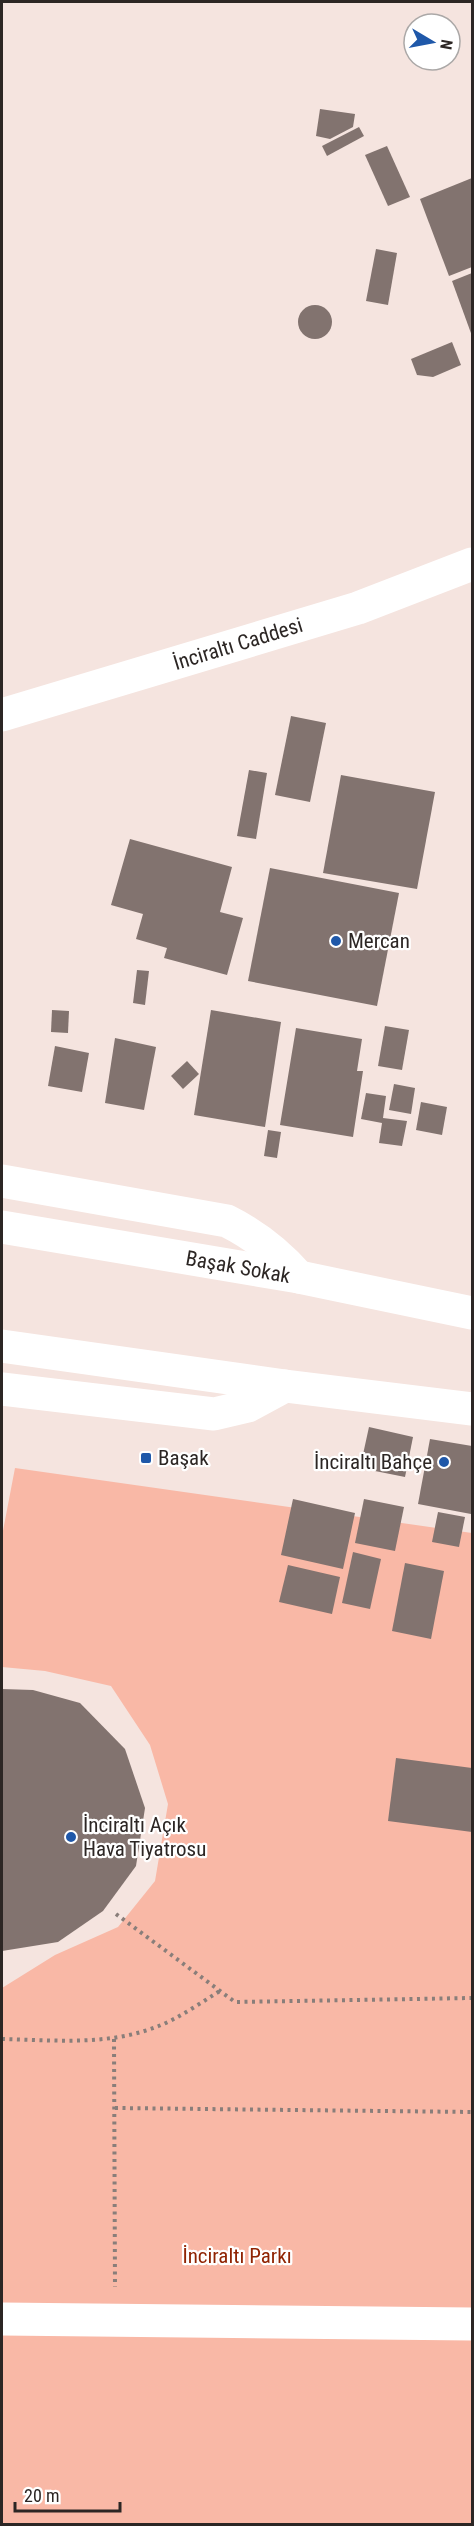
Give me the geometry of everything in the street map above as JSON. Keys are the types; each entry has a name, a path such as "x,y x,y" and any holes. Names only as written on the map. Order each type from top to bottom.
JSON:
{"street":[{"name":"İnciraltı Caddesi","path":"2,715 358,608 472,564"},
{"path":"2,1181 227,1221 247,1231 265,1244 299,1277"},
{"name":"Başak Sokak","path":"2,1227 299,1277 472,1313"},
{"path":"2,1346 285,1386 472,1409"},
{"path":"2,1389 214,1414 248,1406 285,1386"},
{"path":"2,2319 472,2324"}],"path":[{"path":"116,1914 235,2002 472,1998"},
{"path":"2,2038 114,2039 158,2027 220,1991"},
{"path":"114,2039 116,2320"},
{"path":"115,2108 472,2112"}],"green space":[{"name":"İnciraltı Parkı","path":"15,1468 472,1533 472,2524 2,2524 2,1988 55,1955 118,1927 155,1881 168,1804 150,1745 111,1686 45,1671 2,1667 2,1536"}],"building":[{"path":"320,109 355,114 353,127 330,139 316,136"},
{"path":"359,127 364,136 327,156 322,146"},
{"path":"387,146 410,197 388,206 365,155"},
{"path":"472,178 472,267 449,276 420,199"},
{"path":"376,249 397,253 388,305 366,301"},
{"path":"472,273 472,336 452,281"},
{"path":"315,305 327,310 332,322 327,334 315,339 303,334 298,322 303,310"},
{"path":"452,342 461,365 433,377 417,375 411,359"},
{"path":"291,716 326,723 310,802 275,795"},
{"path":"249,770 267,773 256,839 237,836"},
{"path":"341,775 435,792 417,889 323,873"},
{"path":"130,839 232,867 220,912 243,918 227,975 164,958 167,948 136,939 143,914 111,905"},
{"path":"270,868 399,893 377,1006 248,981"},
{"path":"137,970 149,971 145,1005 133,1003"},
{"path":"52,1010 69,1011 68,1033 51,1032"},
{"path":"211,1010 281,1022 265,1127 194,1115"},
{"path":"385,1026 409,1030 402,1070 378,1066"},
{"path":"296,1028 362,1039 357,1071 363,1071 353,1137 280,1125"},
{"path":"115,1038 156,1047 144,1110 105,1103"},
{"path":"55,1046 89,1053 82,1092 48,1086"},
{"path":"187,1061 199,1074 183,1089 171,1076"},
{"path":"394,1084 415,1088 411,1114 389,1110"},
{"path":"366,1093 386,1096 383,1118 407,1121 402,1146 379,1143 382,1123 361,1119"},
{"path":"421,1102 447,1107 442,1135 416,1130"},
{"path":"268,1130 281,1132 277,1158 264,1156"},
{"path":"369,1427 413,1437 405,1477 360,1468"},
{"path":"430,1439 472,1446 471,1514 418,1504"},
{"path":"293,1499 355,1513 343,1569 281,1555"},
{"path":"364,1499 404,1507 395,1551 355,1543"},
{"path":"438,1512 465,1517 459,1547 432,1542"},
{"path":"353,1552 381,1559 370,1609 342,1603"},
{"path":"405,1563 444,1571 431,1639 392,1631"},
{"path":"288,1565 340,1577 332,1614 279,1602"},
{"name":"İnciraltı Açık Hava Tiyatrosu","path":"2,1689 33,1690 80,1703 125,1749 145,1808 136,1866 103,1911 58,1942 2,1951"},
{"path":"396,1758 472,1768 472,1832 388,1821"}],"place":[{"name":"Mercan","path":"336,941"},
{"name":"Başak","path":"146,1458"},
{"name":"İnciraltı Bahçe","path":"444,1462"},
{"name":"İnciraltı Açık Hava Tiyatrosu","path":"71,1837"}]}
